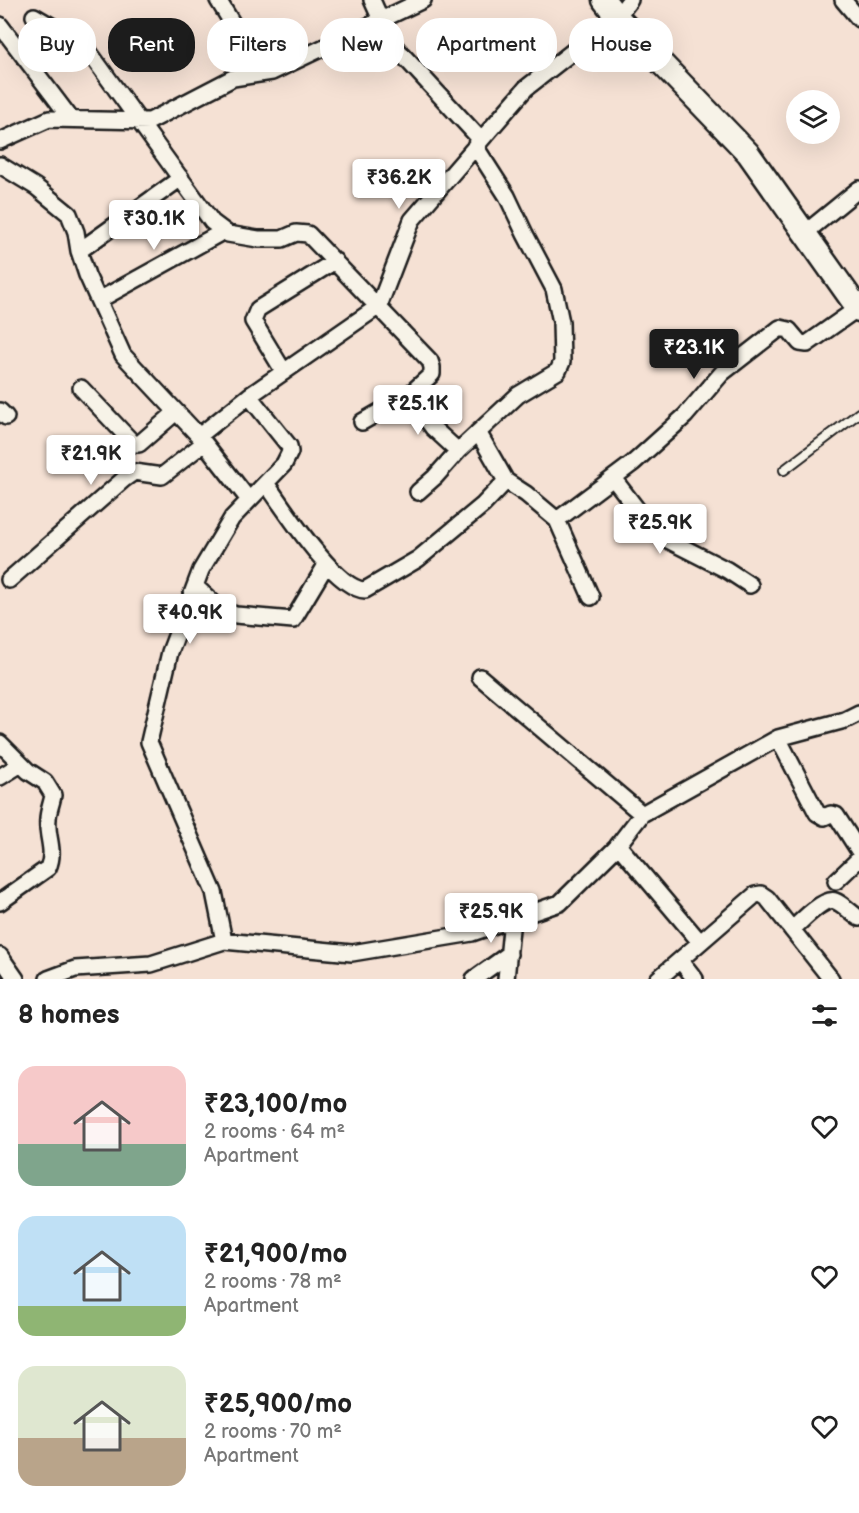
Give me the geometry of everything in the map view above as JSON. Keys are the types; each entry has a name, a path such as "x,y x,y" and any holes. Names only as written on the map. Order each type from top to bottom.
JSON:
{"street":[{"path":"218,0 263,73"},
{"path":"372,0 380,18"},
{"path":"385,18 423,0"},
{"path":"843,0 859,19"},
{"path":"9,580 124,479 134,472 162,476 249,396 379,306 412,220 526,88 617,6 747,153 858,309 807,344 800,343 789,330 780,328 722,373 685,416 633,463 557,520"},
{"path":"34,15 84,45 212,222 228,234 258,239 282,239 296,233 308,234 430,361 432,374 409,395 362,422"},
{"path":"0,25 71,119"},
{"path":"0,141 49,119 150,121 233,78 272,72 320,49"},
{"path":"404,58 478,143 507,196 554,289 561,322 562,349 562,362 558,371 518,395 418,492"},
{"path":"0,165 36,187 69,214 76,232 79,251 123,355 201,440 249,500"},
{"path":"79,251 181,178"},
{"path":"805,233 859,189"},
{"path":"99,300 224,231"},
{"path":"284,372 254,321 255,314 258,309 335,261"},
{"path":"81,388 134,444 139,444 176,412"},
{"path":"409,395 433,428 458,451"},
{"path":"224,941 214,892 149,742 170,652 201,570 232,518 284,464 290,452 289,446 249,396"},
{"path":"478,432 506,480 557,520 591,597"},
{"path":"613,478 657,532 668,540 738,575 750,585"},
{"path":"266,483 326,565 360,590 371,588 418,559 483,505 506,480"},
{"path":"195,586 221,610 236,615 293,620 326,565"},
{"path":"480,676 642,814"},
{"path":"48,979 75,969 151,964 224,941 352,953 471,933 560,903 618,844 642,814 778,738 857,718"},
{"path":"778,738 817,813 824,817 831,814 836,815 859,851"},
{"path":"0,743 28,771 45,782 53,795 47,820 53,851 52,860 40,876 0,902"},
{"path":"0,777 21,764"},
{"path":"618,844 700,942"},
{"path":"836,881 859,859"},
{"path":"658,979 755,895 761,894 767,898 831,979"},
{"path":"792,930 824,902 831,900 836,901 859,918"},
{"path":"506,979 512,919"},
{"path":"474,979 509,954"},
{"path":"0,956 16,979"},
{"path":"680,960 695,979"}],"lane":[{"path":"784,470 859,413"}]}
